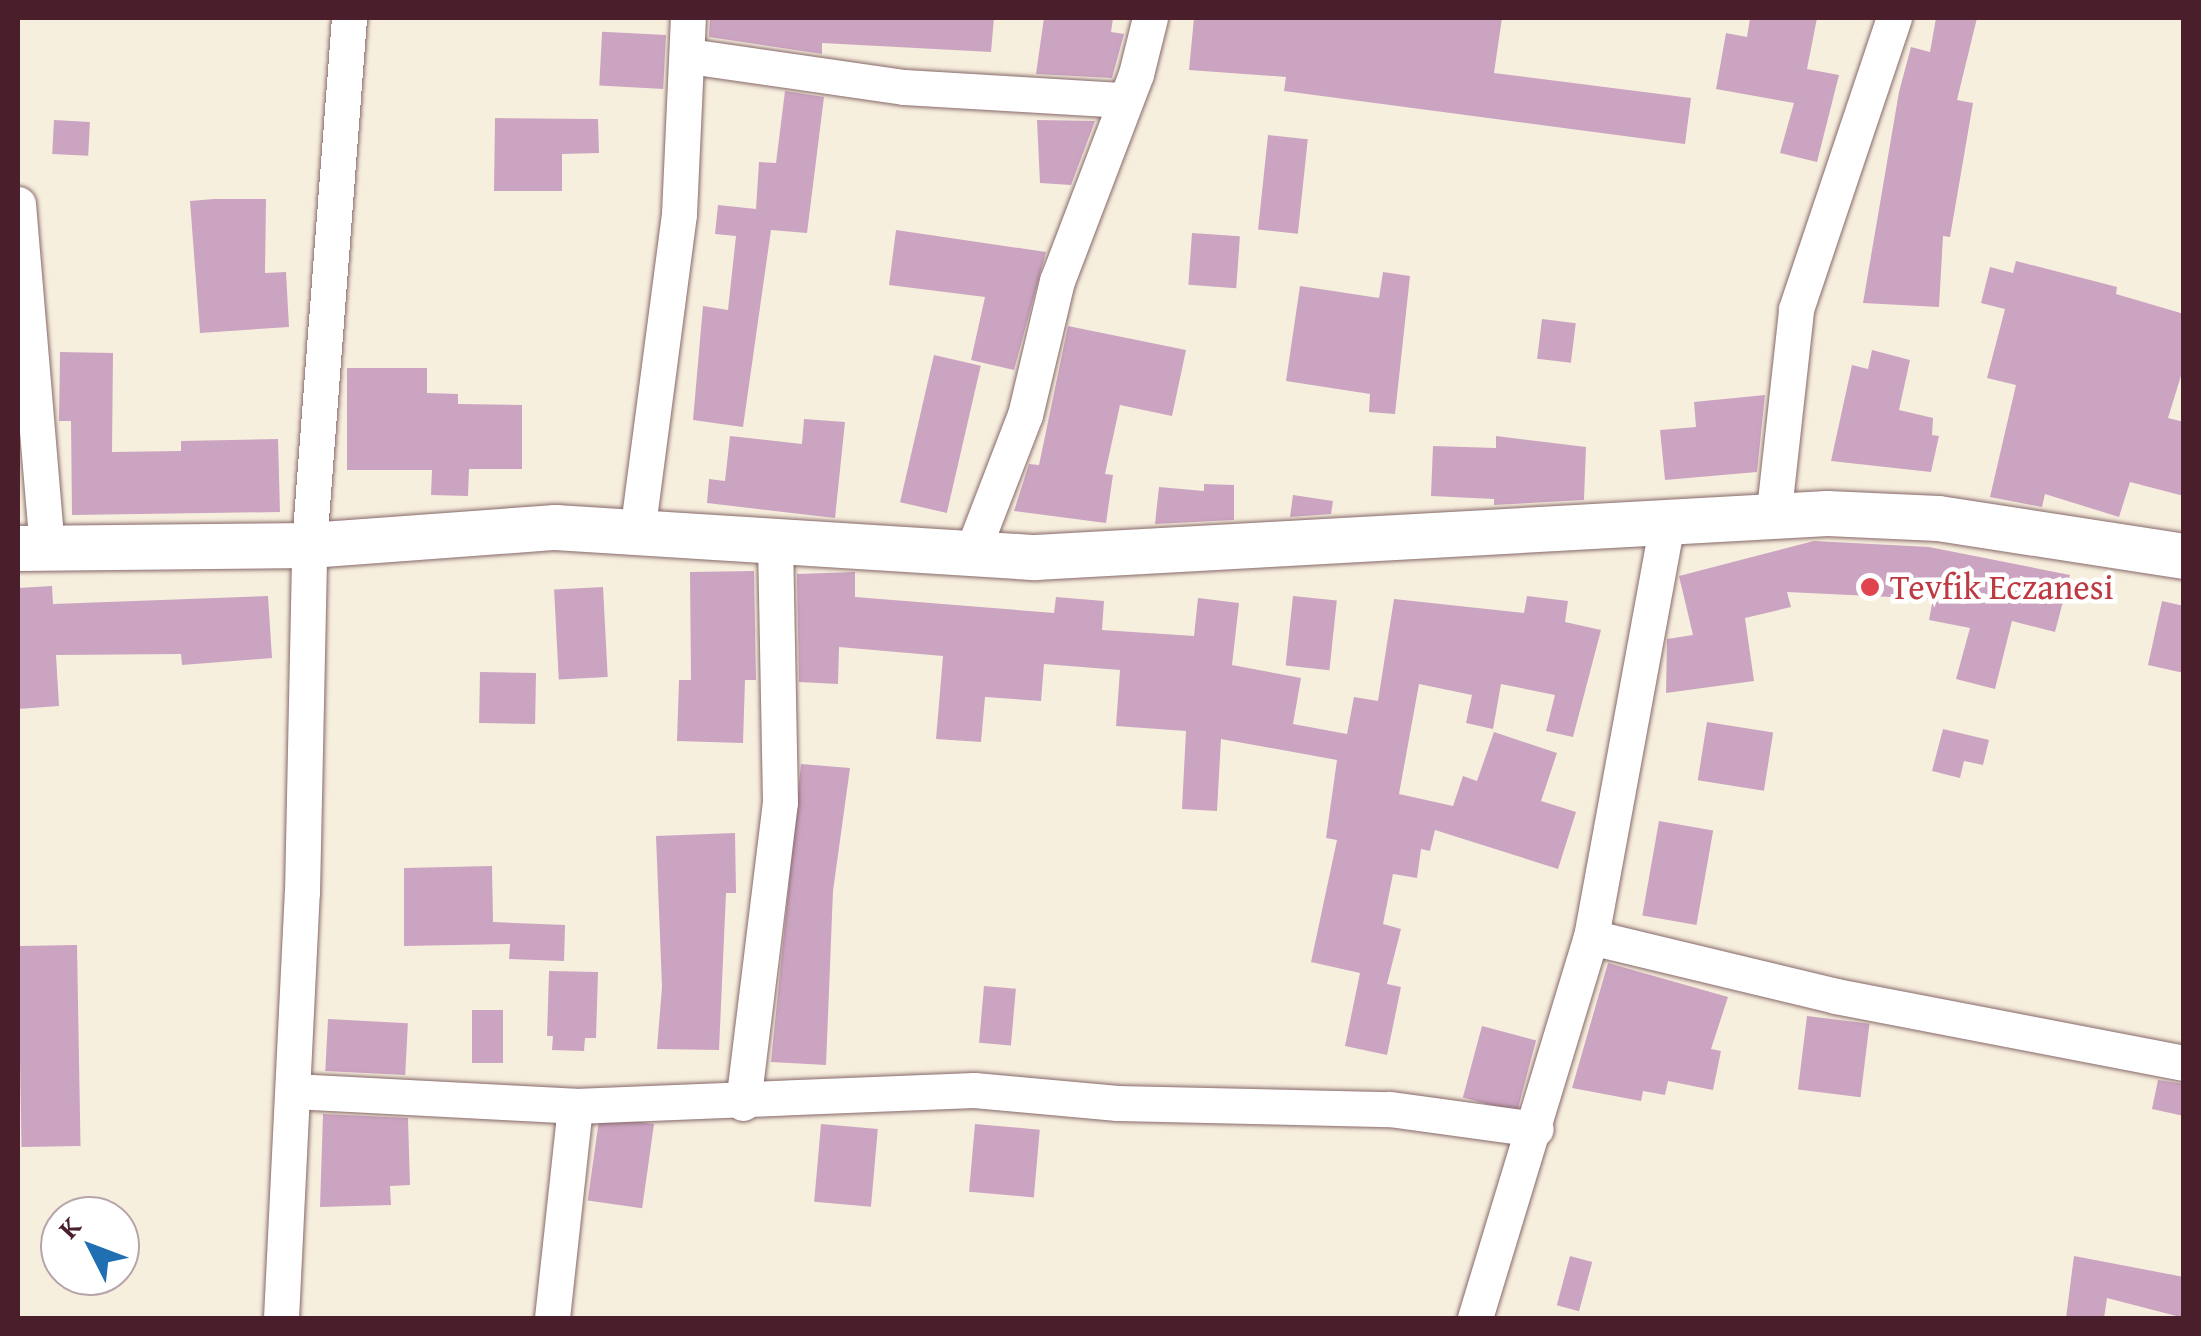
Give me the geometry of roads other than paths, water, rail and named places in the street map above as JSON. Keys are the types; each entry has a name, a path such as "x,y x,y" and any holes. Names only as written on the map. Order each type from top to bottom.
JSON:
{"main road":[{"path":"32,548 310,545 556,528 1034,557 1666,522 1773,520 1827,514 1938,518 2184,556"}],"street":[{"path":"281,1318 293,1091 310,545 349,18"},
{"path":"637,533 680,214 688,18"},
{"path":"972,552 1025,415 1057,281 1125,100 1150,18"},
{"path":"1773,520 1796,309 1894,18"},
{"path":"689,56 904,86 1125,100"},
{"path":"18,204 32,548"},
{"path":"1474,1318 1536,1129 1591,937 1666,522"},
{"path":"743,1102 780,802 775,541"},
{"path":"1591,937 1836,996 2184,1063"},
{"path":"293,1091 575,1106 974,1090 1117,1103 1390,1110 1536,1129"},
{"path":"552,1318 575,1106"}],"place":[{"name":"Tevfik Eczanesi","path":"1870,587"}]}
